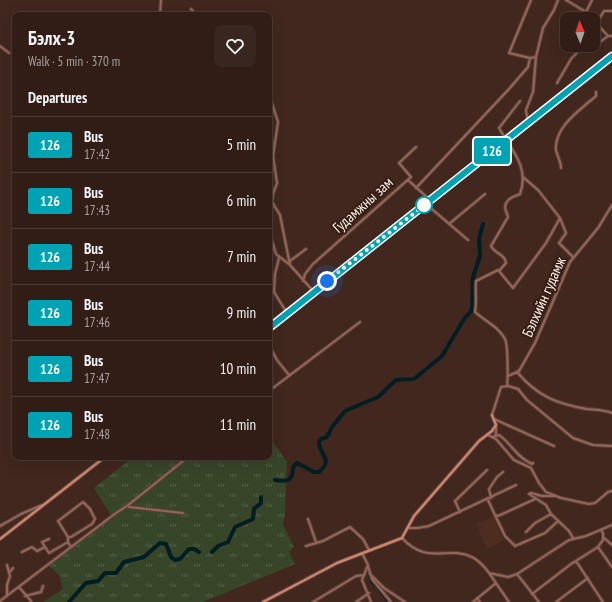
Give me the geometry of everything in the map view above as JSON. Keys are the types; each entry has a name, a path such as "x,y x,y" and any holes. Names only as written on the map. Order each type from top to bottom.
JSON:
{"main road":[{"path":"272,326 612,56"},
{"path":"264,602 337,563 402,538 414,516 479,441 488,435 496,426 492,415"},
{"path":"0,539 101,460"}],"street":[{"path":"160,12 162,0"},
{"path":"531,0 509,53 530,58 536,57"},
{"path":"528,123 526,110 533,92 536,57 543,26 554,10 558,0"},
{"path":"566,0 586,12 592,0"},
{"path":"600,18 604,11 612,11"},
{"path":"600,27 608,36"},
{"path":"600,42 608,36 612,36"},
{"path":"0,46 9,53"},
{"path":"557,82 578,52"},
{"path":"416,188 523,73 528,67 530,58"},
{"path":"561,168 556,152 559,131 565,123 596,96 596,92"},
{"path":"507,386 508,376 506,340 493,325 484,320 475,312 476,281 498,270 500,271 505,266 506,261 502,255 493,250 491,244 508,217 505,208 506,204 511,198 520,194 523,177 513,148 499,128 520,101"},
{"path":"272,106 278,122 273,156 277,183 272,202 280,215 290,263 303,281 314,292"},
{"name":"Гудамжны зам","path":"303,281 305,274 313,264 408,180 411,176 399,163 416,147"},
{"path":"523,177 538,190 560,218 566,233 559,243 573,257"},
{"path":"408,180 430,200"},
{"path":"449,224 485,194"},
{"path":"426,204 468,240"},
{"name":"Бэлхийн гудамж","path":"517,372 535,344 573,257 598,228 612,206"},
{"name":"Бэлхийн гудамж","path":"500,271 512,288 546,243 560,218"},
{"path":"272,244 273,249 279,257 290,263"},
{"path":"290,263 306,248"},
{"path":"279,257 275,274 274,292 287,314"},
{"path":"272,389 360,322"},
{"path":"272,351 289,375"},
{"path":"508,376 517,372 528,384 548,399 568,405 594,410 603,410 612,413"},
{"path":"492,415 501,387 507,386 518,389 527,400 573,438 593,445 612,446"},
{"path":"494,419 554,446"},
{"path":"496,426 496,435"},
{"path":"488,435 496,439 514,460 531,468 544,490 555,496 589,504 595,503 608,492 612,491"},
{"path":"492,437 496,435 504,438 520,457 532,464 534,463"},
{"path":"0,601 127,506 184,460"},
{"path":"460,512 455,501 487,470"},
{"path":"492,498 489,489 497,477 503,472"},
{"path":"408,528 429,526 488,500 516,485"},
{"path":"555,496 530,494 535,500 546,505 551,514 573,538"},
{"path":"488,500 505,536 515,546 545,533 558,521"},
{"path":"495,515 498,516 535,500"},
{"path":"68,537 72,537 87,527 95,519 90,509 83,502 58,521 68,537 68,542 71,547"},
{"path":"0,526 21,514 43,505"},
{"path":"127,506 183,513"},
{"path":"526,532 535,523 551,514"},
{"path":"308,519 316,542"},
{"path":"488,572 508,577 517,574 573,538 586,536 612,524"},
{"path":"306,546 323,541 344,529 352,527 363,538 369,550"},
{"path":"532,594 576,560 598,546 604,540 601,530"},
{"path":"603,537 612,545"},
{"path":"49,538 42,542 49,553 68,542"},
{"path":"402,538 414,549 426,554 461,554 473,558 488,572 509,602"},
{"path":"598,546 612,567"},
{"path":"22,552 32,547 37,551 45,547"},
{"path":"362,553 368,565 372,579 391,602"},
{"path":"576,560 603,602"},
{"path":"7,564 9,573 8,596"},
{"path":"368,565 362,580 369,593 371,602"},
{"path":"9,573 13,568"},
{"path":"370,574 384,588 405,602"},
{"path":"517,574 539,602"},
{"path":"313,602 356,576 364,575"},
{"path":"556,602 588,578"},
{"path":"473,602 496,582"},
{"path":"24,596 41,592 44,586"},
{"path":"19,587 24,596 31,602"},
{"path":"356,602 369,593"},
{"path":"477,598 480,602"}],"shaded area":[{"path":"493,516 504,540 487,549 476,524"}],"green space":[{"path":"272,440 287,462 285,515 283,524 294,547 289,552 295,564 203,602 43,602 63,589 59,575 47,564 112,517 94,488 129,460 272,460"}],"waterway":[{"path":"275,480 289,480 293,472 293,467 297,463 314,472 319,472 323,468 326,460 319,442 321,439 327,437 332,427 345,411 378,397 396,380 414,379 442,356 464,319 472,310 473,277 480,256 479,239 483,224"},
{"path":"212,552 218,546 228,542 235,527 253,519 254,509 261,503 261,497"},
{"path":"69,602 86,583 98,581 105,573 116,573 124,562 144,557 160,543 166,544 171,557 175,560 180,559 189,549 194,549 199,552"},
{"path":"367,568 371,583 376,587 387,602"}],"bus line":[{"name":"126","path":"272,326 612,56"}],"route":[{"path":"327,281 426,204 424,205"}]}
